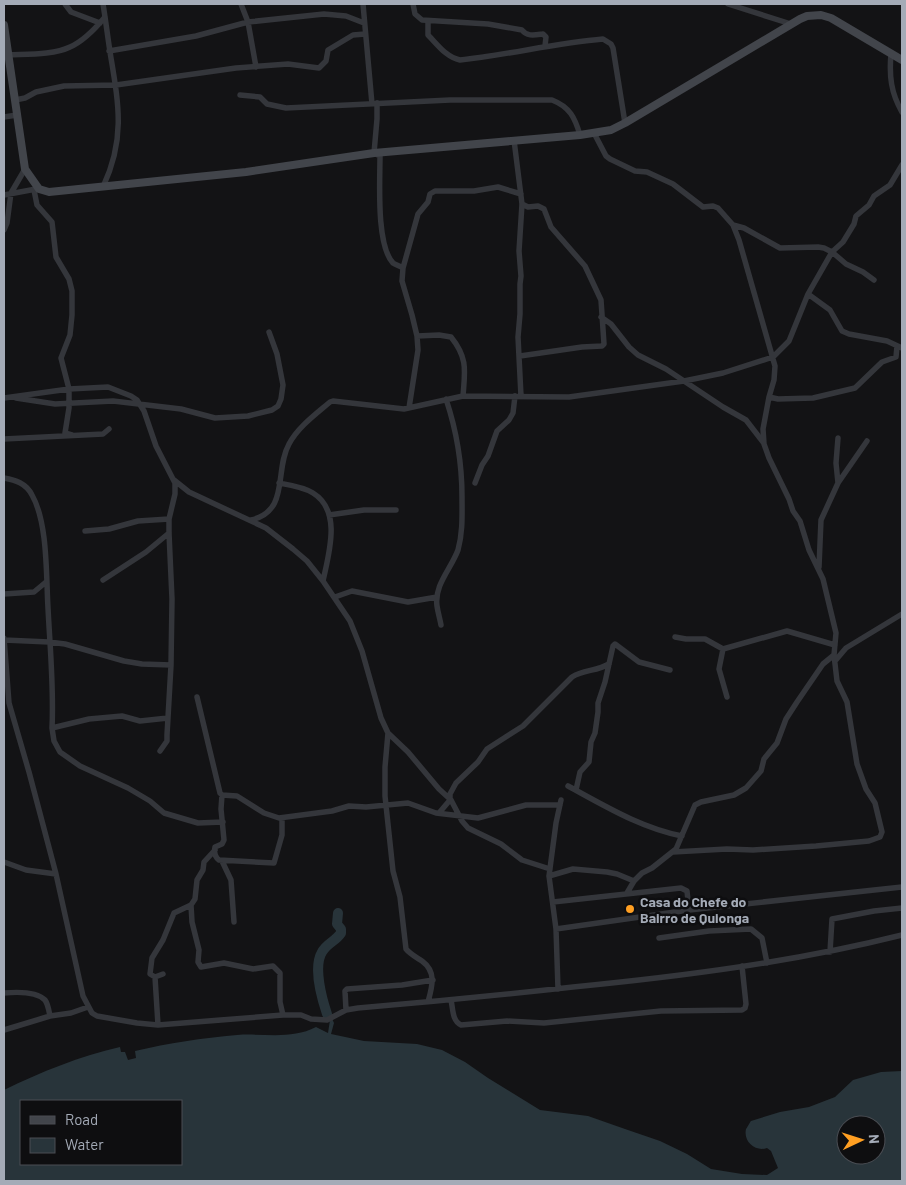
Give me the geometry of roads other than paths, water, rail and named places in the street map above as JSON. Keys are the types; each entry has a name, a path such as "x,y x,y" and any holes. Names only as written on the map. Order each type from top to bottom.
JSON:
{"main road":[{"path":"4,25 25,169 37,189 54,192 255,171 374,153 594,134 611,130 625,123 807,16 821,15 831,18 902,60"}],"street":[{"path":"65,4 72,12 100,23"},
{"path":"103,4 116,85 119,126 118,141 109,174 103,187"},
{"path":"240,4 248,22 256,67"},
{"path":"363,4 374,104 378,120 374,153 380,156 381,221 386,250 394,263 404,268"},
{"path":"413,4 418,18 422,20 488,24 522,30 525,34 529,35 543,34 546,37 545,46"},
{"path":"728,4 791,24"},
{"path":"110,51 196,36 248,22 324,14 346,16 364,23"},
{"path":"8,55 57,51 69,48 90,34 105,17"},
{"path":"428,21 428,35 439,48 453,58 460,60 517,53 545,46 604,39 613,48 625,123"},
{"path":"14,100 25,98 36,92 64,86 116,85 288,64 319,68 326,62 328,50 353,35 365,34"},
{"path":"891,54 891,84 902,112"},
{"path":"240,95 260,97 267,104 286,108 450,100 552,100 561,104 573,115 580,135"},
{"path":"4,117 17,115"},
{"path":"594,134 610,159 636,170 648,172 673,184 703,207 713,206 718,208 733,225 737,233 773,357 774,380 763,429 764,444"},
{"path":"476,483 497,431 513,413 518,396 520,356 518,328 521,276 519,251 522,204 514,140"},
{"path":"251,520 264,516 277,501 279,483 289,444 303,427 330,402 336,400 393,409 409,408 463,396 569,396 684,381 723,373 773,357 789,341 808,294 832,252 843,242 854,224 856,216 869,205 874,196 890,185 902,165"},
{"path":"4,230 7,223 11,193 25,169"},
{"path":"409,408 418,350 417,336 402,281 418,214 428,202 430,194 436,191 474,191 498,187 521,194"},
{"path":"4,194 37,189 38,205 52,222 56,257 69,279 72,291 72,315 70,335 61,361 68,390 69,404 65,433 72,435"},
{"path":"520,356 602,346 602,317 599,294 582,261 559,238 551,227 544,209 538,206 528,207 522,204"},
{"path":"733,225 744,228 780,248 818,247 832,252 846,264 874,280"},
{"path":"769,397 778,399 812,398 855,388 882,362 896,357 899,347 887,341 842,331 830,310 808,294"},
{"path":"602,317 611,324 629,348 638,355 666,369 749,422 764,444 793,511 800,521 810,554 819,569 835,625 834,658 837,681 848,705 857,764 866,789 876,803 882,832 880,837 869,841 753,850 727,849 673,852"},
{"path":"11,397 31,401 69,404 112,401 181,409 215,418 248,416 272,410 278,406 283,385 277,354 270,332"},
{"path":"417,336 439,335 451,337 458,346 465,364 463,396"},
{"path":"4,398 108,386 131,396 144,410 156,446 174,480 189,492 266,528 307,561 323,580 350,621 362,651 381,718 388,733 408,752 439,789 450,798 468,828 501,844 522,860 550,869"},
{"path":"442,625 437,606 437,597 442,582 458,550 463,517 463,482 460,453 446,399"},
{"path":"4,439 103,434 109,429"},
{"path":"838,438 836,463 838,483"},
{"path":"819,569 820,520 838,483 867,441"},
{"path":"4,478 21,482 31,492 42,526 50,642 52,728 54,741 60,752 80,766 142,797 157,806 164,813 198,823 223,822"},
{"path":"160,750 166,741 171,665 172,599 169,519 175,494 174,480"},
{"path":"279,483 312,492 327,508 331,536 323,580"},
{"path":"329,515 364,510 396,510"},
{"path":"85,531 169,519"},
{"path":"102,580 141,556 169,533"},
{"path":"4,594 34,592 46,582"},
{"path":"334,597 352,591 408,602 437,597"},
{"path":"626,893 634,881 673,852 695,805 734,795 746,788 761,771 763,760 777,743 786,719 823,664 902,614"},
{"path":"675,637 704,639 723,649 788,630 835,645"},
{"path":"171,665 124,661 65,644 4,639 9,703 56,874 83,996 92,1013 101,1018 158,1025 283,1015 301,1015 312,1019 327,1020 346,1010 662,978 767,963 830,952 902,935"},
{"path":"576,790 580,772 589,762 591,742 595,733 598,703 613,646 616,644 639,662 670,670"},
{"path":"723,649 719,669 727,697"},
{"path":"439,813 450,798 456,783 478,762 487,749 523,726 572,677 609,664"},
{"path":"197,697 222,795 220,809 224,842 217,845 204,862 203,870 198,877 195,898 191,905 193,927 199,950 198,962 201,966 224,963 253,969 273,966 280,972 280,1002 283,1015"},
{"path":"52,728 89,719 122,716 140,721 168,718"},
{"path":"388,733 384,785 393,872 400,897 404,944 408,952 429,967 433,980 428,1002"},
{"path":"568,786 636,822 666,833 682,836"},
{"path":"222,795 237,796 264,813 282,818 332,811 348,806 366,807 408,803 439,813 478,818 526,805 560,803 549,876 556,929 558,989"},
{"path":"214,850 216,858 222,861 274,864 282,835 282,818"},
{"path":"222,861 231,880 234,922"},
{"path":"4,862 40,873 56,874"},
{"path":"4,869 12,866"},
{"path":"549,876 573,869 607,872 634,881"},
{"path":"556,929 689,910 902,887"},
{"path":"553,902 626,893 684,889 689,894 689,910"},
{"path":"155,977 150,974 151,962 163,940 174,913 191,905"},
{"path":"830,952 832,919 902,908"},
{"path":"659,938 709,931 752,928 762,938 767,963"},
{"path":"451,1000 455,1019 461,1025 508,1021 561,1022 662,1011 742,1010 746,1004 742,966"},
{"path":"155,977 163,974"},
{"path":"155,977 158,1025"},
{"path":"346,1010 345,990 347,989 402,985 433,980"},
{"path":"4,993 25,993 44,999 50,1016"},
{"path":"4,1030 88,1007"}],"water":[{"path":"324,1001 334,1023 331,1034 364,1041 417,1044 442,1050 465,1062 540,1110 588,1116 660,1141 687,1154 711,1169 742,1174 767,1175 778,1168 771,1151 767,1148 759,1149 748,1142 746,1129 751,1121 780,1112 809,1107 835,1097 853,1080 881,1072 902,1071 902,1181 4,1181 4,1090 32,1077 90,1055 120,1047 121,1052 125,1052 128,1060 136,1058 135,1051 198,1039 237,1035 287,1035 316,1027 328,1033 330,1020 324,1014"}],"waterway":[{"path":"327,1014 319,983 318,966 319,958 324,949 341,933 341,929 337,924 338,913"}],"place":[{"name":"Casa do Chefe do Bairro de Quionga","path":"630,909"}]}
